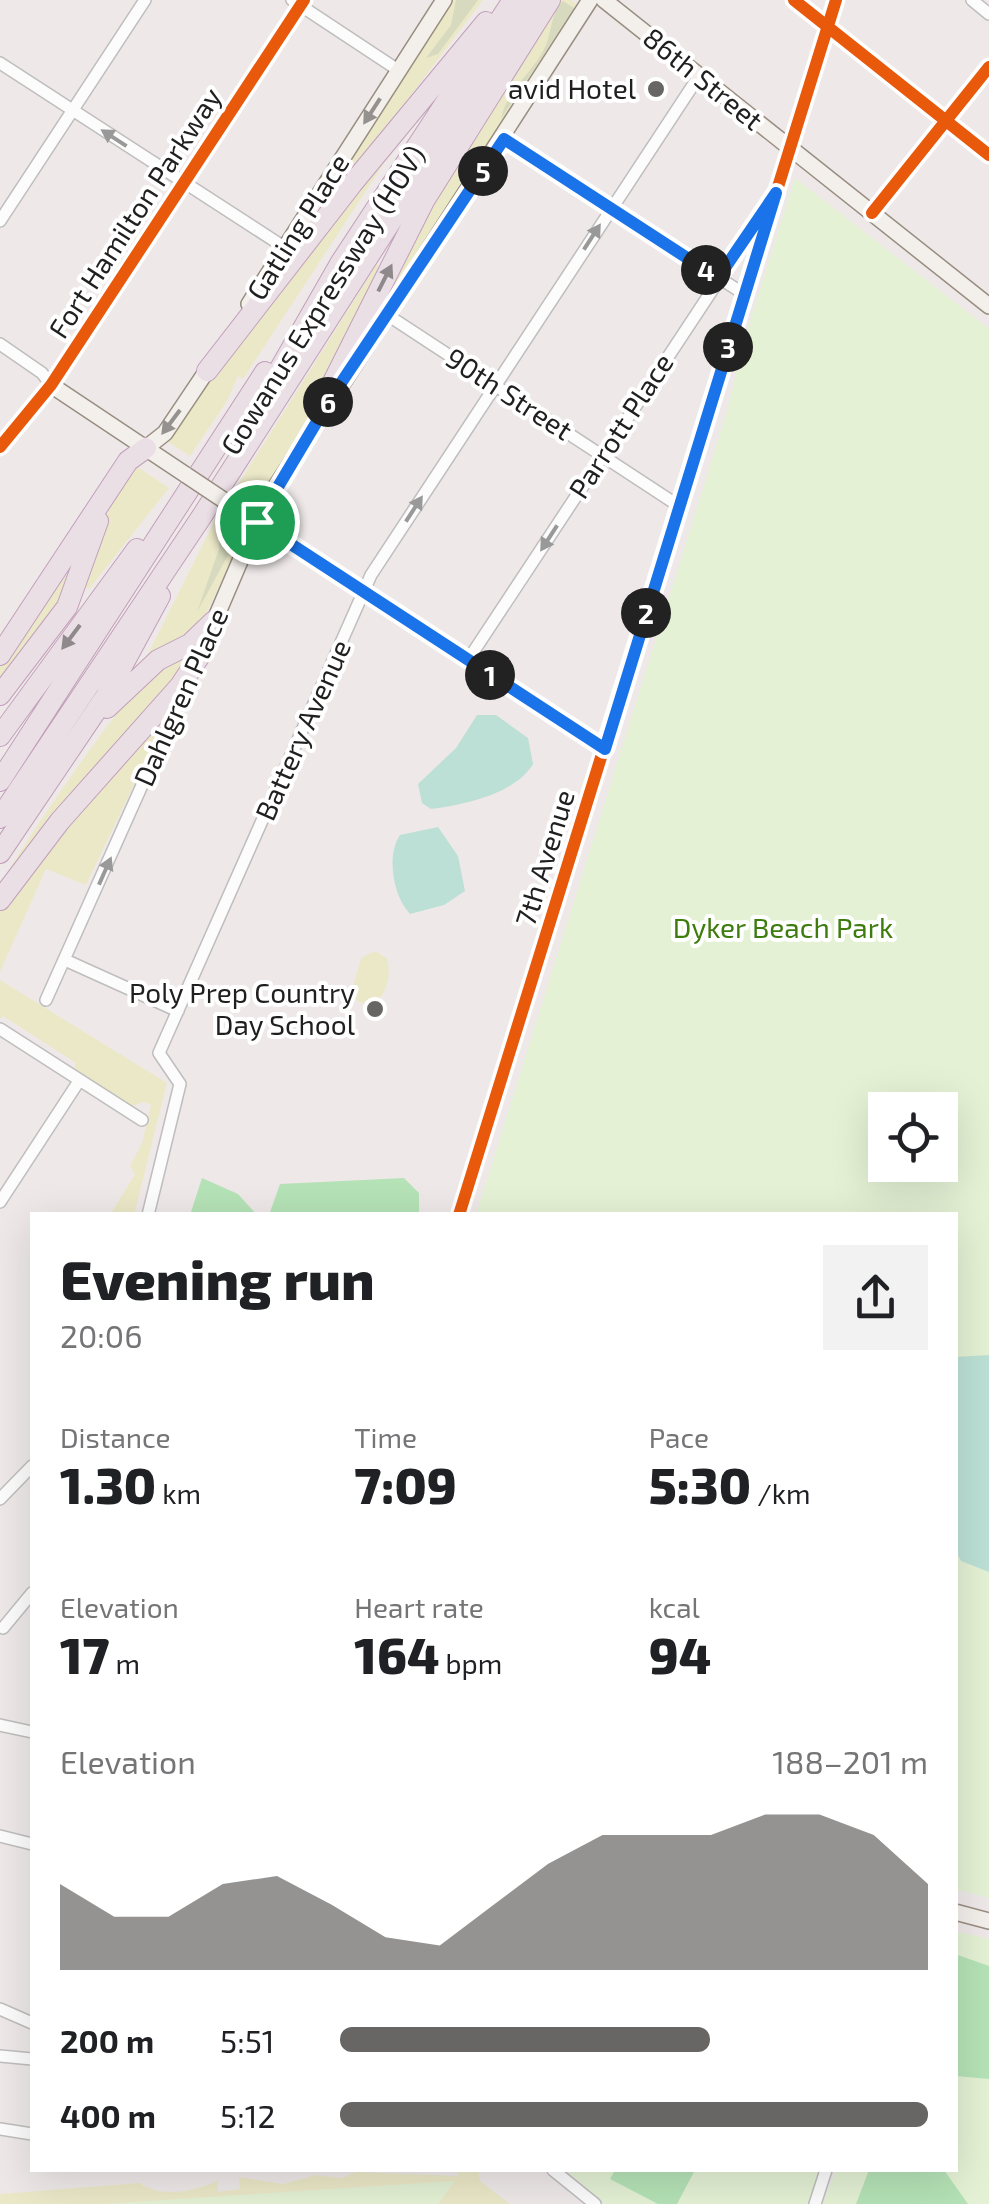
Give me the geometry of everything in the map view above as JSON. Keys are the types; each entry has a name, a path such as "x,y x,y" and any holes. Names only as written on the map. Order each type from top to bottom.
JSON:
{"highway":[{"path":"0,782 178,510 500,0"},
{"name":"Gowanus Expressway (HOV)","path":"0,800 195,504 341,262 514,0"},
{"path":"0,818 202,516 533,0"},
{"path":"331,398 334,380 424,202 550,0"},
{"path":"207,371 352,184 486,22"},
{"path":"0,654 128,461 153,452"},
{"path":"0,695 67,607 106,496"},
{"path":"0,736 156,525 178,510"},
{"path":"0,853 106,696 202,516"},
{"path":"70,751 137,678 190,644 214,621"},
{"path":"0,900 60,821 180,686 199,657"}],"main road":[{"name":"Gatling Place","path":"153,452 444,0"},
{"name":"Dahlgren Place","path":"199,657 252,519 504,139 590,0"},
{"name":"86th Street","path":"604,0 989,306"},
{"name":"7th Avenue","path":"460,1212 836,0"},
{"name":"Fort Hamilton Parkway","path":"52,385 299,2"},
{"path":"52,385 605,749"},
{"path":"958,1913 989,1921"}],"street":[{"path":"0,222 145,0"},
{"path":"794,0 989,155"},
{"path":"972,0 989,14"},
{"path":"299,2 398,70"},
{"path":"0,63 284,248"},
{"path":"872,213 989,67"},
{"name":"Battery Avenue","path":"149,1212 180,1084 159,1053 370,575 699,76"},
{"path":"504,139 744,294"},
{"name":"Parrott Place","path":"468,660 776,193"},
{"name":"90th Street","path":"388,316 679,506"},
{"path":"0,344 42,372 52,385"},
{"name":"Fort Hamilton Parkway","path":"0,447 52,385"},
{"name":"Dahlgren Place","path":"46,1000 199,657"},
{"path":"65,960 178,1011"},
{"path":"0,1029 142,1120"},
{"path":"0,1202 80,1081"},
{"path":"0,1499 30,1468"},
{"path":"4,1628 30,1596"},
{"path":"0,1725 30,1732"},
{"path":"0,1836 30,1844"},
{"path":"0,2009 30,2022"},
{"path":"0,2056 30,2059"},
{"path":"0,2130 30,2134"},
{"path":"556,2172 596,2204"},
{"path":"815,2204 825,2172"}],"shaded area":[{"path":"450,0 483,0 335,195 290,245"},
{"path":"456,0 478,0 438,54 426,58 451,25"},
{"path":"554,0 571,0 581,8 368,333 421,215"},
{"path":"563,1 577,10 567,19 501,119 509,99 546,45"},
{"path":"413,119 243,379 238,376 227,401 190,456 167,441 250,321"},
{"path":"377,264 383,270 311,415 258,500 237,486"},
{"path":"133,464 169,488 89,589 83,587 112,502"},
{"path":"216,518 242,536 202,623 142,666"},
{"path":"220,531 230,537 232,548 197,612 219,549"},
{"path":"73,566 65,594 0,683 0,667"},
{"path":"198,648 182,676 66,807 49,817 0,889 40,821 128,698 153,674"},
{"path":"172,705 86,885 46,869 0,972 0,909 64,827"},
{"path":"477,715 496,715 528,738 533,764 502,790 473,801 431,809 422,803 418,784 456,748"},
{"path":"438,827 458,856 465,891 444,905 410,914 399,897 393,875 396,843 400,835"},
{"path":"375,951 387,958 389,972 384,992 369,1006 357,1001 352,990 361,958"},
{"path":"0,980 167,1083 135,1212 112,1212 135,1174 130,1166 142,1143 151,1105 143,1102 131,1107 73,1071 76,1063 3,1016 0,1019"},
{"path":"989,1355 989,1572 961,1561 958,1556 958,1357"},
{"path":"356,2172 458,2176 458,2172 478,2172 480,2181 510,2204 0,2204 0,2194 140,2183 168,2192 217,2181 218,2192 240,2189 239,2177 283,2184 316,2175 342,2178"}],"green space":[{"name":"Dyker Beach Park","path":"795,178 989,329 989,1898 958,1890 958,1212 477,1212 727,412 743,344"},
{"path":"202,1178 238,1194 254,1212 191,1212"},
{"path":"404,1178 419,1193 419,1212 270,1212 280,1184"},
{"path":"958,1932 989,1939 989,2204 823,2204 835,2172 958,2172"},
{"path":"958,1955 989,1966 989,2079 958,2076"},
{"path":"568,2172 818,2172 809,2204 605,2204"},
{"path":"614,2172 694,2172 677,2204 658,2204 610,2179"},
{"path":"868,2172 945,2172 968,2204 856,2204"},
{"path":"455,2181 438,2204 100,2204"}],"cycle path":[{"path":"0,447 51,385 304,0"},
{"path":"794,0 989,155"},
{"path":"460,1212 836,0"},
{"path":"872,213 989,67"}],"place":[{"name":"avid Hotel","path":"656,89"},
{"name":"Poly Prep Country Day School","path":"375,1009"}],"route":[{"path":"504,139 718,278 776,193 605,749 257,522 331,398 504,139"}]}
